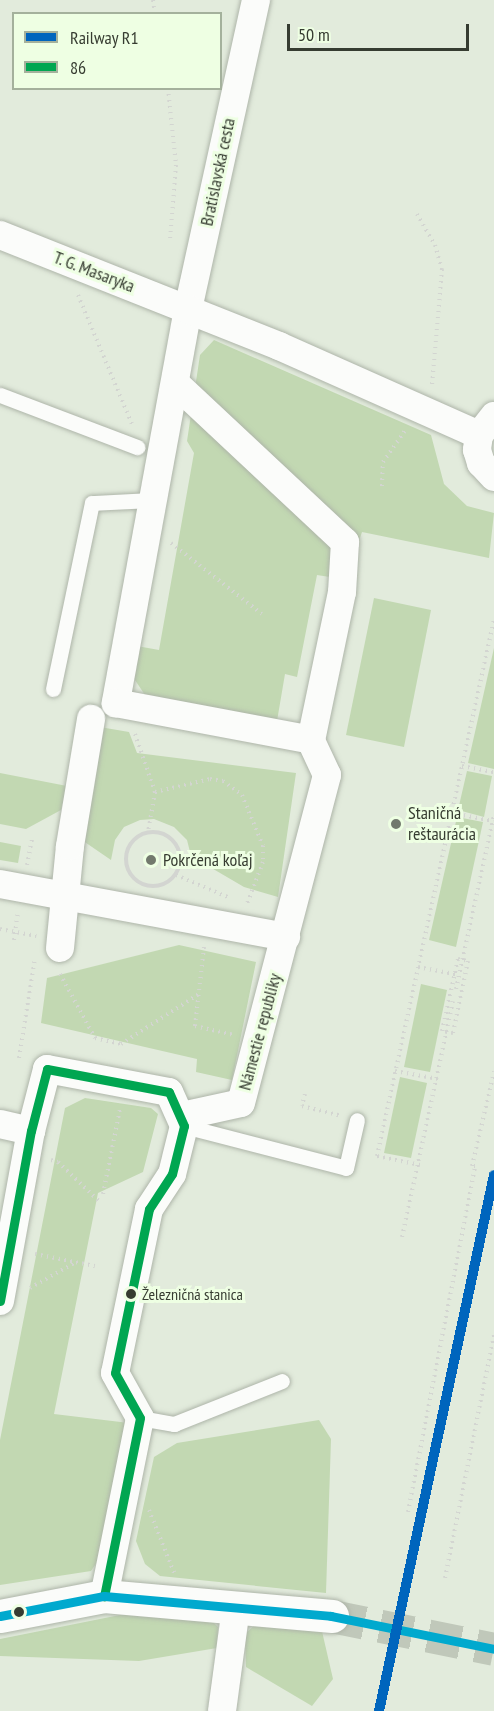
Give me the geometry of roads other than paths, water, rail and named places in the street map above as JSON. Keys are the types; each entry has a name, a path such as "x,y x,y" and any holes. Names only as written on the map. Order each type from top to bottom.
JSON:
{"street":[{"name":"Bratislavská cesta","path":"256,0 188,309 116,702 311,740"},
{"name":"T. G. Masaryka","path":"0,235 486,425"},
{"path":"175,383 345,542 342,592 311,740"},
{"path":"486,425 481,463 494,477"},
{"path":"52,948 64,897 91,719"},
{"name":"Námestie republiky","path":"183,1121 241,1103 327,775 311,740"},
{"path":"0,884 286,937"},
{"path":"10,1298 10,1249 29,1143 47,1069 169,1092 183,1121 172,1174 149,1209 115,1373 140,1418 104,1596"},
{"path":"0,1124 29,1143"},
{"path":"0,1616 104,1596 332,1616"},
{"path":"222,1711 237,1608"}],"lane":[{"path":"0,395 137,447"},
{"path":"53,689 92,503 151,513"},
{"path":"183,1121 346,1168 357,1120"},
{"path":"140,1418 174,1424 282,1381"}],"tunnel":[{"path":"332,1616 494,1649"}],"rail line":[{"name":"R1","path":"379,1711 494,1175"}],"place":[{"name":"Staničná reštaurácia","path":"396,824"},
{"name":"Pokrčená koľaj","path":"151,860"},
{"name":"Železničná stanica","path":"131,1294"}]}
